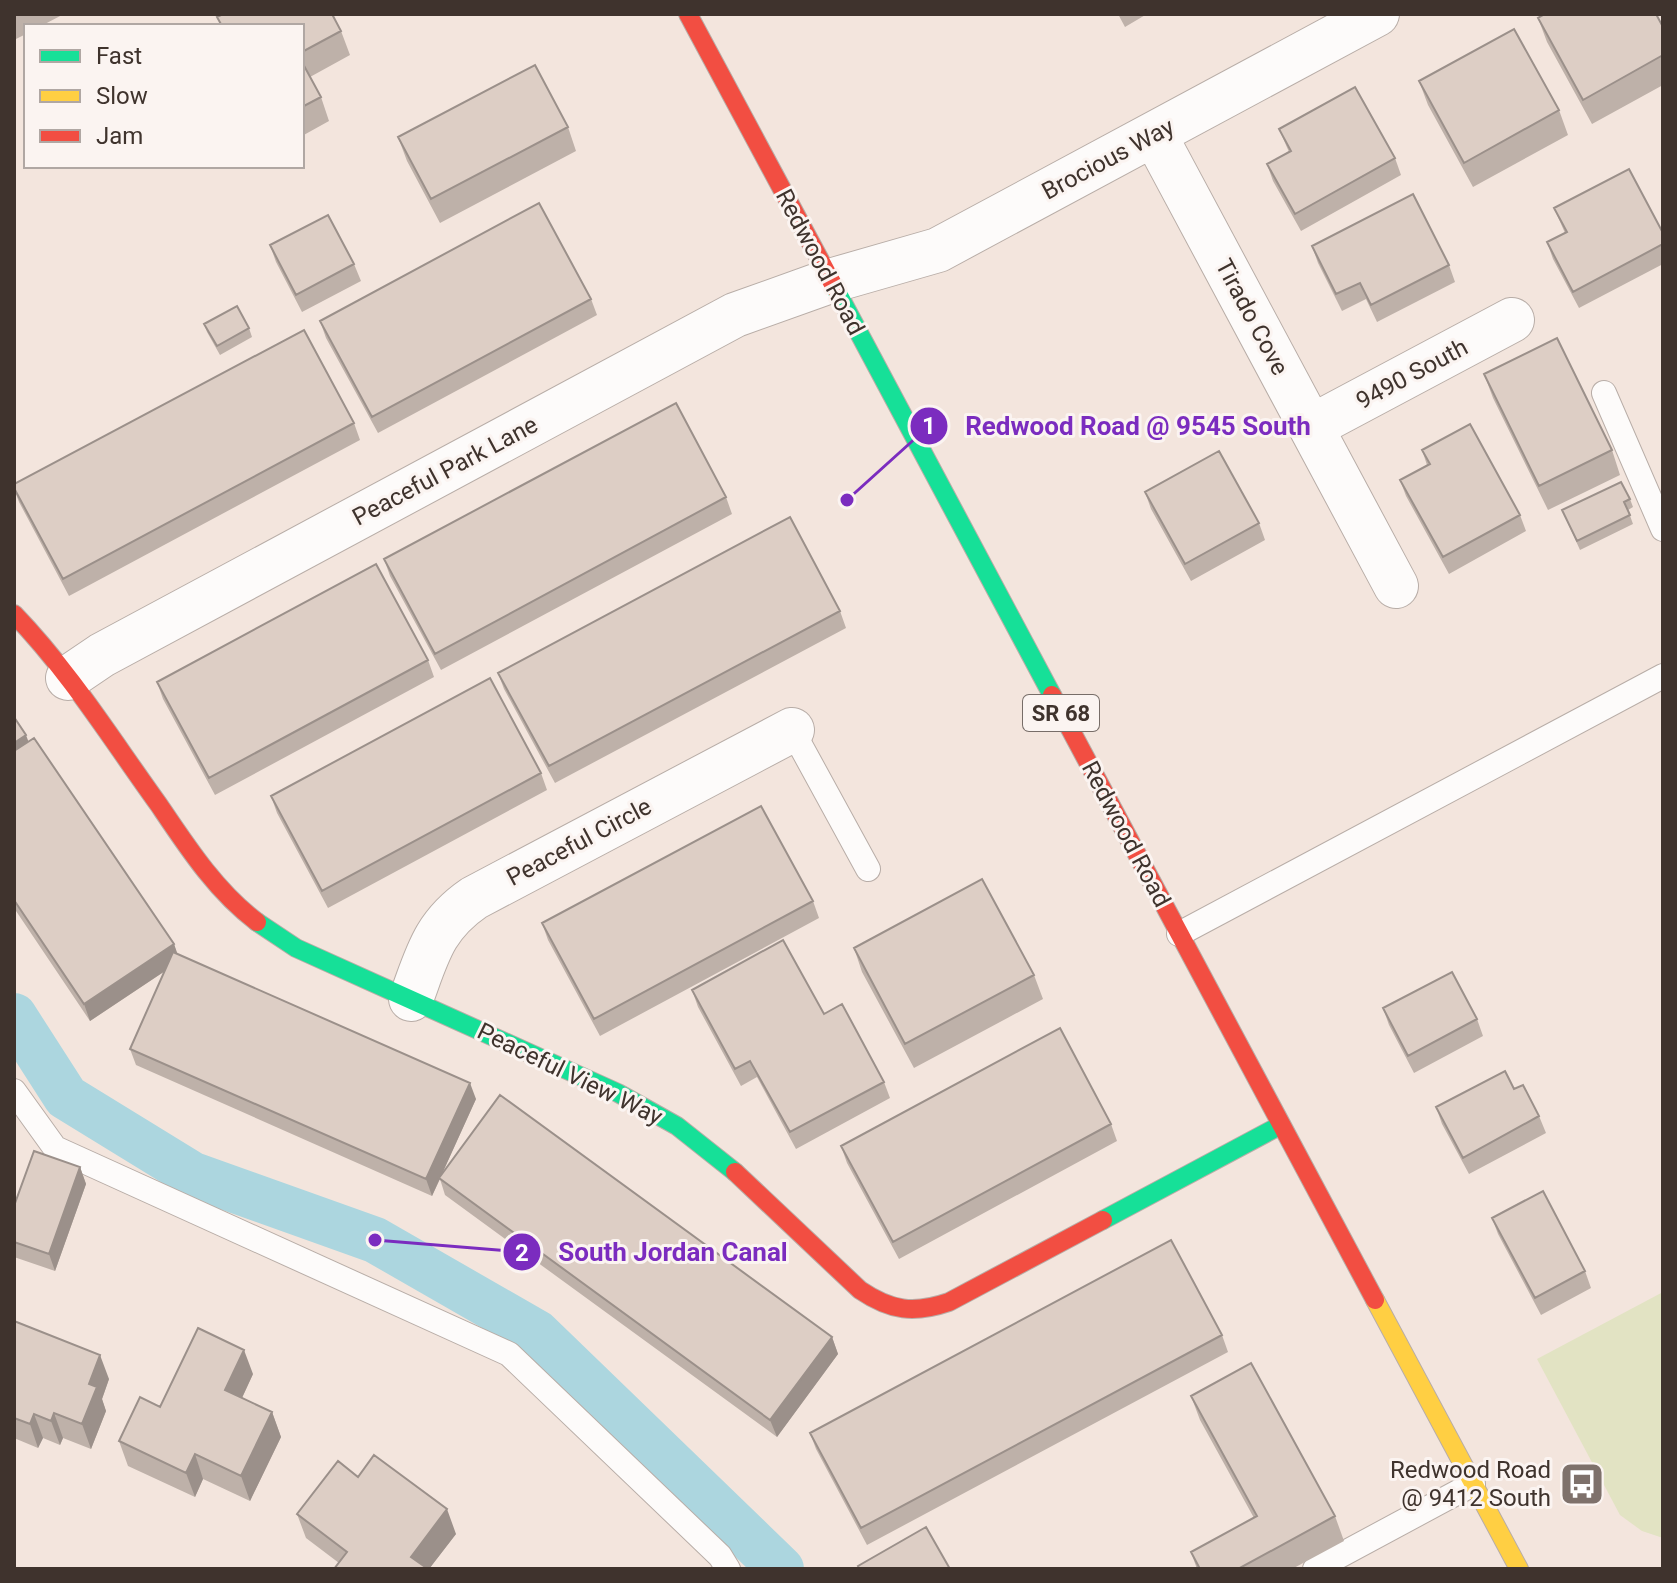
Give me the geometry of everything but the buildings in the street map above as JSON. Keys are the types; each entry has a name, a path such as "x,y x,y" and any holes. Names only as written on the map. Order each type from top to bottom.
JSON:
{"main road":[{"name":"Redwood Road","path":"688,14 1519,1569"},
{"name":"Peaceful View Way","path":"14,614 31,630 68,678 205,872 233,902 263,927 296,948 618,1093 677,1126 730,1168 860,1290 882,1306 909,1313 930,1310 949,1302 1281,1125"}],"street":[{"name":"Brocious Way","path":"830,281 938,250 1377,14"},
{"name":"Tirado Cove","path":"1154,134 1396,586"},
{"name":"Peaceful Park Lane","path":"68,678 102,655 735,315 830,281"},
{"name":"9490 South","path":"1311,427 1512,320"},
{"name":"Peaceful Circle","path":"411,999 441,927 456,910 792,730"}],"lane":[{"path":"1604,393 1663,529"},
{"path":"1179,934 1663,676"},
{"path":"792,730 868,869"},
{"path":"14,1091 55,1148 509,1354 720,1556 728,1569"},
{"path":"1315,1569 1473,1484"}],"green space":[{"path":"1663,1292 1663,1538 1642,1531 1620,1515 1537,1359"}],"waterway":[{"path":"14,1016 66,1097 193,1175 375,1240 537,1333 781,1569"}],"traffic: fast":[{"path":"835,288 1052,695"},
{"path":"257,922 296,948 618,1093 677,1126 735,1172"},
{"path":"1103,1220 1281,1125"}],"traffic: slow":[{"path":"1375,1300 1519,1569"}],"traffic: jam":[{"path":"688,14 835,288"},
{"path":"14,614 72,683 204,868 228,897 257,922"},
{"path":"1052,695 1375,1300"},
{"path":"735,1172 860,1290 882,1302 903,1308 925,1308 949,1302 1103,1220"}],"place":[{"name":"Redwood Road @ 9545 South","path":"847,500"},
{"name":"South Jordan Canal","path":"375,1240"},
{"name":"Redwood Road @ 9412 South","path":"1582,1484"}]}
